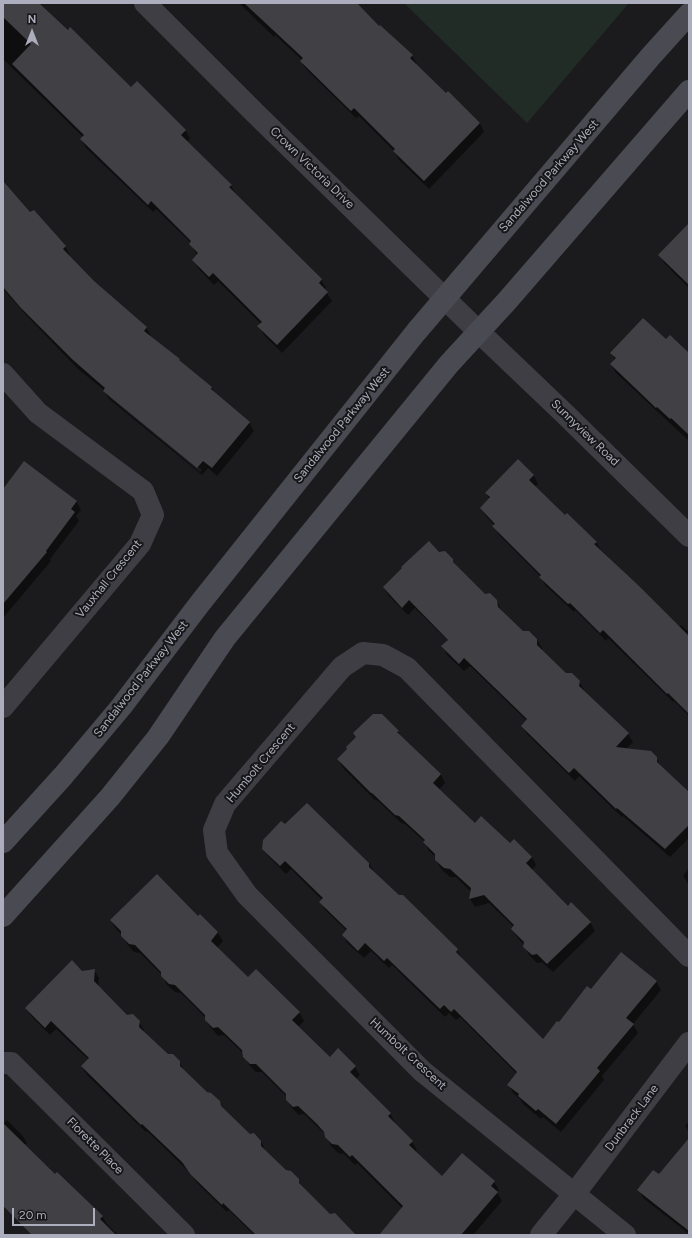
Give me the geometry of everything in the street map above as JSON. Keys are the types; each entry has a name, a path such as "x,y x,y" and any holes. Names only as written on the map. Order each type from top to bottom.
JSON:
{"main road":[{"name":"Sandalwood Parkway West","path":"3,842 63,776 120,707 200,602 416,332 651,56 689,14"},
{"path":"3,916 110,797 158,737 225,638 449,364 507,301 689,91"}],"street":[{"name":"Crown Victoria Drive","path":"145,3 479,332"},
{"name":"Sunnyview Road","path":"479,332 689,536"},
{"name":"Vauxhall Crescent","path":"3,374 38,412 143,491 152,515 140,544 3,707"},
{"name":"Humbolt Crescent","path":"625,1235 575,1193 422,1071 247,895 216,853 214,830 226,804 342,667 363,653 383,655 407,668 689,956"},
{"name":"Dunbrack Lane","path":"575,1193 689,1042"},
{"name":"Florette Place","path":"3,1063 11,1063 184,1235"},
{"path":"541,1235 575,1193"}],"shaded area":[{"path":"404,3 629,3 527,123"}],"building":[{"path":"3,3 39,3 68,30 70,27 131,87 137,81 186,130 181,135 232,185 229,187 322,279 319,283 328,292 277,345 257,326 262,322 213,273 209,277 192,260 198,253 189,244 191,241 151,201 148,205 80,139 84,135 12,64 31,44 3,17"},
{"path":"244,3 357,3 379,26 380,25 413,55 410,58 446,93 448,91 480,123 424,181 393,151 395,149 354,108 351,111 300,61 303,58"},
{"path":"3,181 30,212 34,210 66,246 63,249 94,281 147,327 144,331 180,359 179,360 212,387 211,389 250,422 212,468 203,461 197,468 103,391 105,388 73,360 20,307 3,287"},
{"path":"689,223 689,285 658,255"},
{"path":"643,318 666,339 670,335 689,353 689,435 671,418 670,419 657,407 656,408 610,364 616,358 610,353"},
{"path":"518,459 534,475 529,480 565,515 567,513 597,542 594,544 689,636 689,714 603,630 600,633 570,603 568,604 539,577 541,575 492,526 495,524 480,508 490,497 485,493"},
{"path":"24,461 77,501 71,509 75,512 46,551 47,552 3,604 3,489"},
{"path":"429,541 439,552 445,551 453,559 453,562 485,594 490,593 497,600 498,607 523,631 529,631 537,639 537,645 566,673 572,673 580,681 579,686 629,733 616,747 651,751 657,757 657,762 689,792 689,825 665,849 617,808 616,809 574,768 569,773 521,726 527,719 464,658 459,664 441,646 448,640 409,600 402,608 383,587 402,568 401,567"},
{"path":"373,714 382,714 399,731 397,732 441,774 433,783 475,823 481,816 510,843 514,839 532,857 526,863 568,906 571,902 591,922 547,964 537,954 532,955 523,947 524,942 511,929 514,925 484,895 469,899 471,888 450,869 444,868 435,860 435,854 423,842 425,840 371,793 337,759 356,737 353,733"},
{"path":"307,803 369,863 369,867 399,895 403,895 458,949 456,952 543,1039 557,1021 559,1022 587,986 591,989 621,952 657,981 626,1018 634,1024 597,1068 600,1071 556,1124 538,1109 536,1111 518,1096 519,1094 507,1085 517,1072 454,1009 451,1012 444,1005 440,1009 387,958 384,961 365,943 358,951 342,935 347,929 319,902 323,898 285,861 280,866 262,849 263,840 281,821 285,824"},
{"path":"157,874 198,916 200,914 218,932 211,941 248,977 256,969 300,1012 292,1020 330,1057 338,1048 356,1066 350,1072 391,1113 388,1116 413,1141 409,1145 442,1176 462,1153 495,1181 491,1186 498,1192 461,1235 379,1235 403,1206 352,1155 350,1157 338,1145 332,1144 325,1137 324,1132 317,1124 298,1106 293,1107 286,1100 286,1094 256,1064 250,1064 243,1057 242,1050 218,1027 213,1028 205,1020 205,1015 175,985 169,984 161,976 161,972 135,945 129,944 121,936 121,931 110,920"},
{"path":"72,960 82,971 95,969 94,981 127,1015 133,1014 140,1021 139,1027 168,1054 173,1054 180,1061 180,1066 207,1092 211,1093 220,1101 221,1106 250,1134 254,1133 261,1141 261,1146 286,1170 291,1171 299,1179 299,1183 330,1214 335,1213 356,1235 256,1235 191,1175 182,1162 142,1124 141,1125 81,1066 89,1058 51,1021 45,1028 25,1008"},
{"path":"3,1123 55,1174 57,1172 103,1216 100,1219 116,1235 32,1235 3,1206"},
{"path":"689,1138 689,1231 637,1190 653,1170 659,1174"}]}
